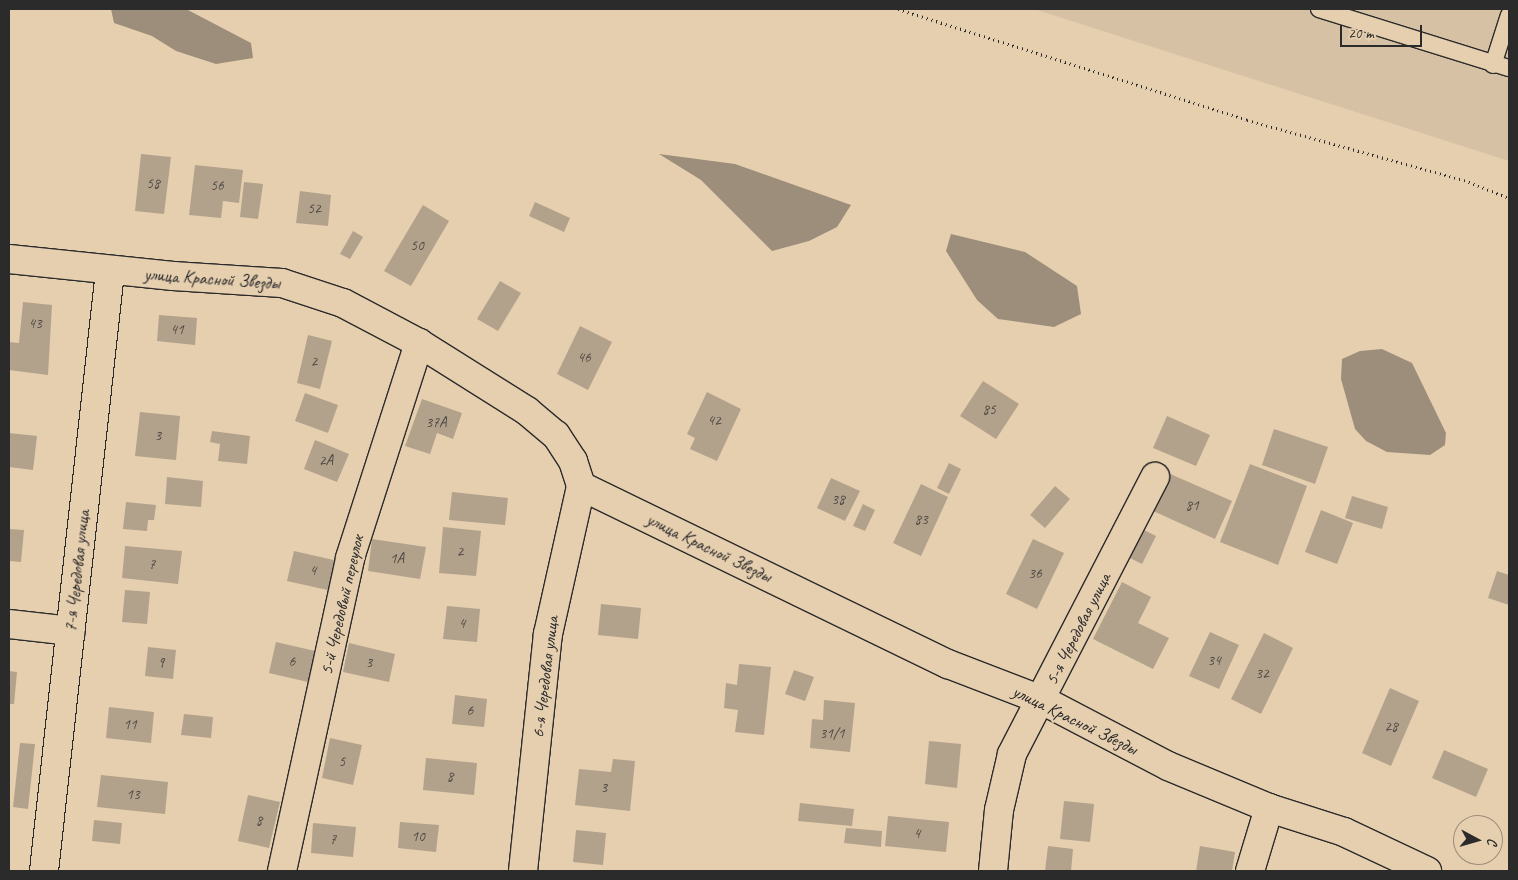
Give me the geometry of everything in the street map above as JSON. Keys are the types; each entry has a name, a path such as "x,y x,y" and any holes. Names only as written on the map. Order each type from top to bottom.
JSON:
{"street":[{"name":"улица Красной Звезды","path":"9,259 110,271 282,283 343,303 419,343 527,411 556,435 573,461 582,486 948,664 1042,700 1168,766 1269,808 1344,832 1427,871"},
{"name":"7-я Чередовая улица","path":"44,871 110,271"},
{"name":"5-й Чередовый переулок","path":"282,871 350,558 419,343"},
{"name":"5-я Чередовая улица","path":"993,871 999,810 1012,754 1042,700 1155,477"},
{"name":"6-я Чередовая улица","path":"522,871 548,634 582,486"},
{"path":"9,624 71,631"},
{"path":"1250,871 1269,808"}],"lane":[{"path":"1319,9 1501,66 1509,15"}],"path":[{"path":"898,9 1247,120 1464,180 1509,198"}],"shaded area":[{"path":"111,9 186,9 251,43 253,58 216,64 176,51 152,36 114,23"},
{"path":"1034,9 1509,9 1509,161"},
{"path":"659,154 735,164 851,205 837,227 809,241 772,251 701,180"},
{"path":"951,234 1025,252 1077,286 1081,314 1054,327 998,319 977,300 946,251"},
{"path":"1382,349 1412,363 1446,433 1445,445 1430,455 1387,452 1366,441 1355,429 1341,379 1342,359 1360,351"}],"building":[{"path":"141,154 171,157 164,214 135,211"},
{"path":"195,165 243,170 239,203 223,201 221,218 189,215"},
{"path":"244,182 263,184 258,219 240,217"},
{"path":"300,191 331,195 328,226 296,223"},
{"path":"535,202 570,218 564,232 529,216"},
{"path":"423,205 449,221 411,286 384,271"},
{"path":"353,231 363,237 350,259 340,254"},
{"path":"500,281 521,293 498,331 477,319"},
{"path":"23,302 52,305 48,375 9,370 9,342 19,343"},
{"path":"159,315 197,318 195,345 157,341"},
{"path":"580,326 612,342 588,390 557,374"},
{"path":"308,335 332,341 320,389 297,383"},
{"path":"983,381 1019,404 996,439 960,416"},
{"path":"707,392 741,409 717,461 690,449 695,438 687,434"},
{"path":"305,393 338,405 328,433 295,421"},
{"path":"422,399 462,413 453,439 437,433 430,454 405,446"},
{"path":"140,412 180,416 176,460 135,456"},
{"path":"1167,416 1210,435 1196,466 1153,448"},
{"path":"1274,429 1328,447 1315,484 1262,465"},
{"path":"212,431 250,436 247,464 218,461 220,444 210,442"},
{"path":"9,433 37,436 33,470 9,467"},
{"path":"315,440 349,454 337,482 304,469"},
{"path":"949,463 961,469 949,494 937,488"},
{"path":"1250,464 1307,486 1278,565 1220,542"},
{"path":"1168,473 1232,501 1215,539 1151,510"},
{"path":"167,477 203,481 201,507 165,504"},
{"path":"831,478 860,491 845,521 817,508"},
{"path":"921,484 948,497 921,556 893,543"},
{"path":"1055,486 1070,499 1045,528 1030,515"},
{"path":"452,492 508,498 505,525 449,520"},
{"path":"1352,496 1388,507 1382,529 1345,518"},
{"path":"126,502 156,505 154,520 148,520 147,531 123,529"},
{"path":"863,504 875,510 865,531 853,526"},
{"path":"1321,510 1353,523 1337,564 1305,552"},
{"path":"443,527 481,531 476,576 439,573"},
{"path":"1138,527 1156,536 1142,564 1124,555"},
{"path":"9,529 24,530 21,562 9,561"},
{"path":"372,539 426,547 420,579 368,571"},
{"path":"1033,539 1064,553 1037,609 1006,594"},
{"path":"125,546 182,551 178,584 122,578"},
{"path":"294,551 338,561 332,591 287,581"},
{"path":"1497,571 1509,575 1509,605 1488,598"},
{"path":"1122,582 1151,597 1138,623 1169,638 1153,669 1093,639"},
{"path":"125,590 150,592 147,624 122,622"},
{"path":"601,604 641,608 638,639 598,635"},
{"path":"447,606 480,609 477,642 443,639"},
{"path":"1210,632 1239,645 1219,689 1189,676"},
{"path":"1264,633 1293,648 1261,714 1231,699"},
{"path":"276,642 315,651 308,682 269,673"},
{"path":"349,643 395,654 389,682 343,672"},
{"path":"148,647 176,650 173,679 145,676"},
{"path":"739,664 771,667 764,735 735,732 738,710 724,708 726,683 737,685"},
{"path":"794,670 814,677 805,701 785,694"},
{"path":"9,671 17,672 14,704 9,704"},
{"path":"1390,688 1419,701 1391,766 1362,753"},
{"path":"455,695 487,699 484,727 452,724"},
{"path":"824,700 855,703 850,752 810,748 812,719 823,720"},
{"path":"109,707 154,712 151,743 106,738"},
{"path":"184,714 213,717 211,738 181,735"},
{"path":"330,738 362,745 353,785 322,778"},
{"path":"929,741 961,744 957,788 925,784"},
{"path":"20,743 35,744 28,809 13,807"},
{"path":"1444,750 1488,769 1476,797 1432,778"},
{"path":"426,758 477,763 474,795 423,790"},
{"path":"613,759 635,761 630,811 575,805 579,769 611,772"},
{"path":"101,775 168,782 165,814 97,807"},
{"path":"248,795 280,802 269,848 238,841"},
{"path":"1064,801 1094,804 1090,842 1060,839"},
{"path":"800,803 854,809 852,826 798,821"},
{"path":"888,816 949,822 946,852 885,846"},
{"path":"94,820 122,823 120,844 92,841"},
{"path":"400,822 439,825 436,852 398,848"},
{"path":"313,823 356,827 353,857 311,853"},
{"path":"846,828 882,831 881,847 844,843"},
{"path":"576,830 606,833 603,865 573,862"},
{"path":"1048,846 1073,849 1071,871 1045,871"},
{"path":"1200,846 1235,852 1232,871 1196,871"}]}
